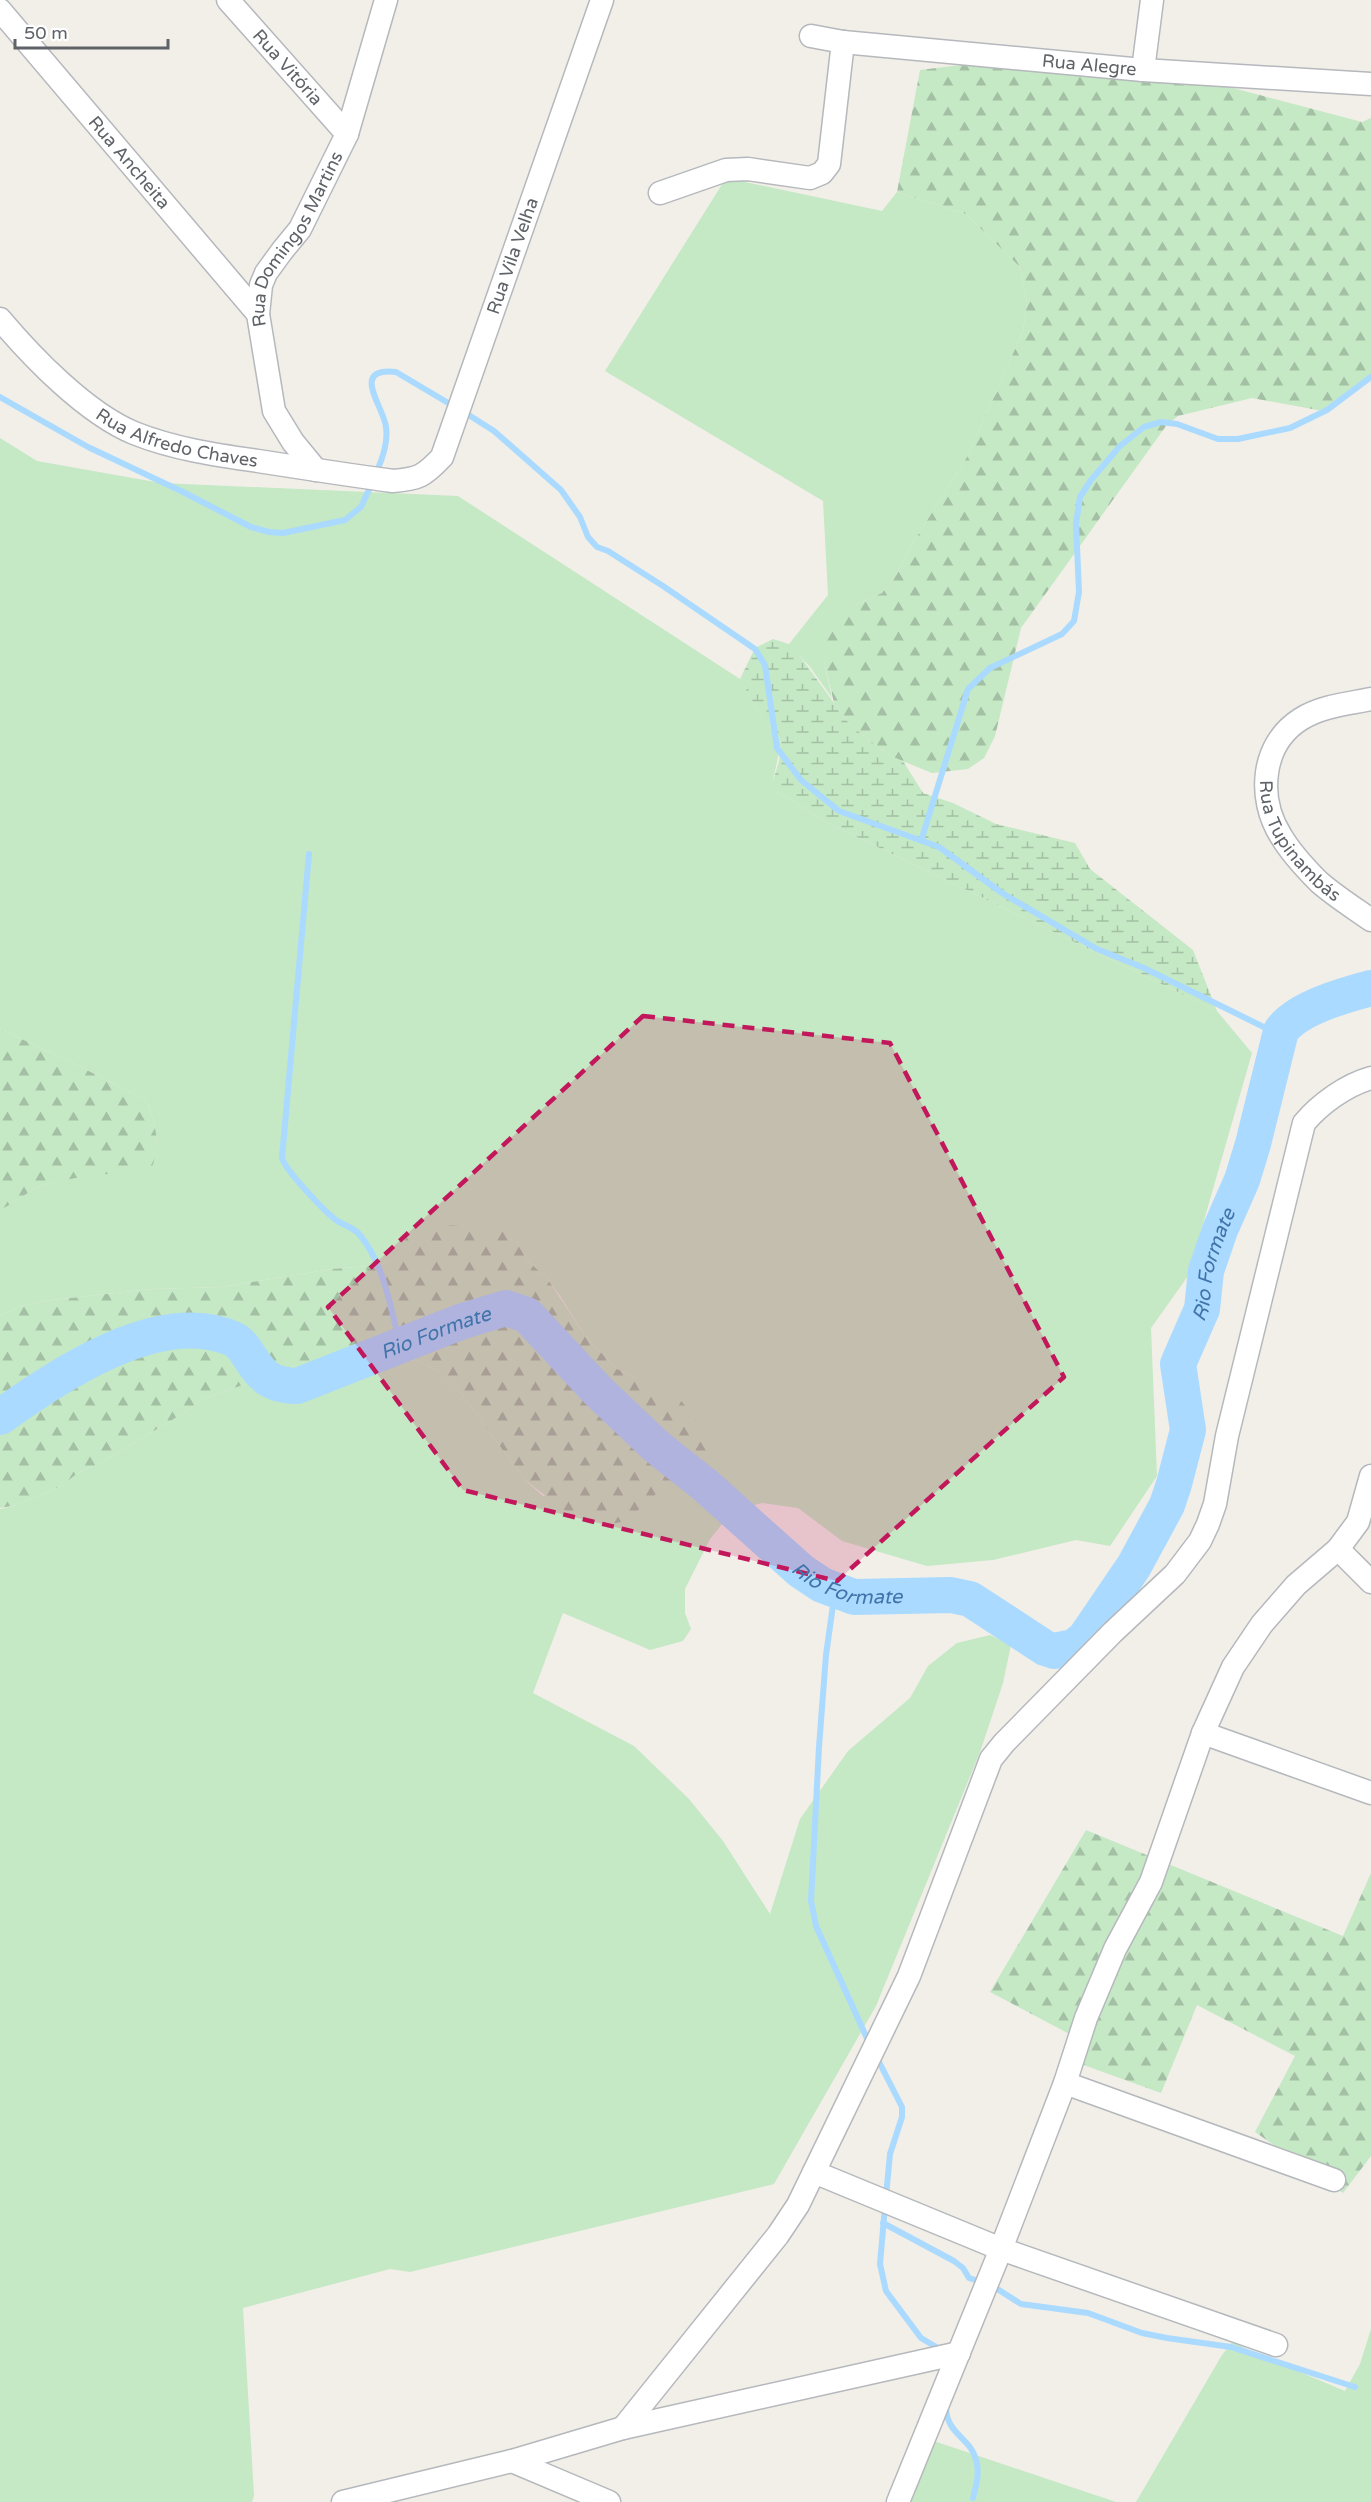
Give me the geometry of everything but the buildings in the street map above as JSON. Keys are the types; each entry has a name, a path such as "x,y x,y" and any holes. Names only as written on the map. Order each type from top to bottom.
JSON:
{"street":[{"name":"Rua Vitória","path":"228,0 347,134"},
{"name":"Rua Domingos Martins","path":"316,471 293,442 274,411 258,314 261,285 266,273 300,229 347,134 386,0"},
{"name":"Rua Vila Velha","path":"393,482 414,480 420,477 442,457 602,0"},
{"path":"1143,70 1152,0"},
{"name":"Rua Ancheita","path":"0,10 258,314"},
{"name":"Rua Alegre","path":"811,36 843,42 1143,70 1371,84"},
{"path":"660,193 726,170 748,169 810,178 822,173 829,164 843,42"},
{"name":"Rua Alfredo Chaves","path":"0,319 28,352 98,411 133,432 185,450 393,482"},
{"name":"Rua Tupinambás","path":"1371,699 1326,708 1302,719 1283,733 1271,754 1265,772 1269,807 1280,835 1321,883 1371,920"},
{"path":"623,2428 778,2235 798,2205 909,1976 991,1759 1096,1649 1175,1574 1200,1541 1215,1504 1227,1436 1304,1124 1314,1111 1329,1099 1371,1078"},
{"path":"898,2502 1002,2250 1065,2083 1086,2018 1115,1949 1151,1882 1203,1733 1233,1667 1262,1624 1296,1585 1338,1549 1358,1522 1371,1476"},
{"path":"1338,1549 1371,1582"},
{"path":"1203,1733 1371,1792"},
{"path":"1065,2083 1334,2180"},
{"path":"814,2172 1002,2250 1276,2346"},
{"path":"343,2502 512,2461 623,2428 959,2353"},
{"path":"512,2461 609,2502"}],"highlighted area":[{"path":"643,1016 890,1043 1064,1377 837,1581 463,1490 328,1307"}],"green space":[{"path":"961,65 1229,87 1362,122 1371,118 1371,380 1323,411 1252,398 1178,416 1166,426 1021,628 995,736 984,758 968,769 932,773 890,756 850,725 834,703 824,661 827,636 838,618 853,606 882,593 896,575 911,546 967,457 1023,331 1027,303 1020,267 966,214 897,192 920,70"},
{"path":"726,178 882,211 897,192 966,214 1020,267 1027,303 1023,331 967,457 911,546 896,575 882,593 853,606 824,661 832,698 810,667 789,644 828,595 823,501 605,371"},
{"path":"0,438 37,461 161,483 458,496 740,679 764,721 776,731 781,744 773,780 778,792 828,823 1217,1011 1252,1053 1188,1276 1151,1328 1157,1476 1110,1546 1076,1540 993,1560 927,1566 842,1541 798,1508 762,1503 733,1511 710,1539 685,1589 685,1613 691,1629 683,1641 650,1650 563,1613 533,1693 634,1746 689,1799 723,1841 770,1914 800,1819 848,1751 910,1698 928,1666 957,1643 990,1635 1011,1645 1003,1683 980,1752 876,2006 774,2184 410,2272 390,2269 243,2308 254,2496 252,2502 0,2502 0,1509 17,1505 61,1486 78,1473 99,1464 187,1411 204,1398 295,1368 374,1356 397,1357 419,1362 438,1371 458,1389 524,1479 543,1496 658,1490 675,1477 697,1473 636,1378 617,1369 586,1337 547,1278 529,1262 516,1241 400,1254 381,1265 332,1269 221,1287 151,1289 44,1301 21,1306 0,1316 0,1210 36,1188 52,1182 94,1174 149,1171 155,1153 156,1135 146,1100 0,1029"},
{"path":"773,639 792,645 850,725 890,756 903,761 923,793 953,803 996,824 1075,843 1090,869 1193,950 1217,1011 828,823 778,792 773,781 781,743 776,731 764,721 740,679 755,648"},
{"path":"0,1029 146,1100 153,1118 157,1144 150,1172 94,1175 51,1183 36,1188 0,1210"},
{"path":"452,1225 504,1231 516,1241 529,1262 547,1278 586,1337 617,1369 679,1398 705,1432 713,1454 697,1473 675,1477 626,1521 605,1525 562,1509 524,1479 458,1389 438,1371 419,1362 397,1357 374,1356 295,1368 204,1398 187,1411 99,1464 78,1473 61,1486 17,1505 0,1508 0,1316 21,1306 44,1301 151,1289 221,1287 332,1269 381,1265 400,1254 408,1232"},
{"path":"1086,1830 1343,1936 1371,1873 1371,2156 1343,2193 1255,2132 1295,2056 1197,2005 1161,2093 1067,2059 1077,2038 990,1992"},
{"path":"1371,2329 1371,2502 1136,2502 1222,2355 1233,2341 1250,2351 1345,2391 1360,2364"},
{"path":"922,2437 1116,2502 899,2502"}],"waterway":[{"path":"376,473 384,450 386,427 373,390 374,376 382,372 396,372 455,407"},
{"path":"921,841 968,689 990,668 1062,634 1074,621 1079,592 1076,524 1080,497 1091,480 1120,446 1144,427 1161,422 1177,424 1218,439 1238,439 1290,428 1327,410 1371,377"},
{"path":"0,397 88,447 251,527 269,532 283,533 345,520 361,507 372,483"},
{"path":"464,412 494,431 561,490 580,517 588,537 597,547 608,551 663,586 755,649 765,665 777,748 801,780 839,811 939,847 1002,893 1097,949 1144,968 1280,1035"},
{"path":"309,854 282,1158 290,1172 315,1200 336,1220 357,1232 368,1246 386,1287 400,1345"},
{"name":"Rio Formate","path":"0,1417 80,1365 143,1338 175,1332 206,1332 235,1340 267,1378 279,1384 297,1386 460,1322 506,1308 527,1315 598,1391 657,1447 705,1485 801,1571 822,1585 854,1597 951,1595 970,1599 1045,1648 1054,1651 1074,1647 1085,1638 1134,1566 1167,1505 1188,1430 1178,1364 1202,1309 1206,1271 1220,1230 1242,1180 1281,1031 1288,1023 1310,1009 1371,988"},
{"path":"835,1591 826,1655 811,1901 816,1926 870,2045"},
{"path":"876,2056 902,2107 902,2117 890,2154 886,2196"},
{"path":"885,2206 880,2264 886,2291 921,2338 943,2351"},
{"path":"883,2223 954,2261 963,2268 969,2278 981,2282"},
{"path":"991,2285 1021,2304 1088,2313 1142,2333 1231,2347 1355,2387"},
{"path":"946,2407 950,2424 969,2446 976,2460 978,2475 973,2498"}]}
